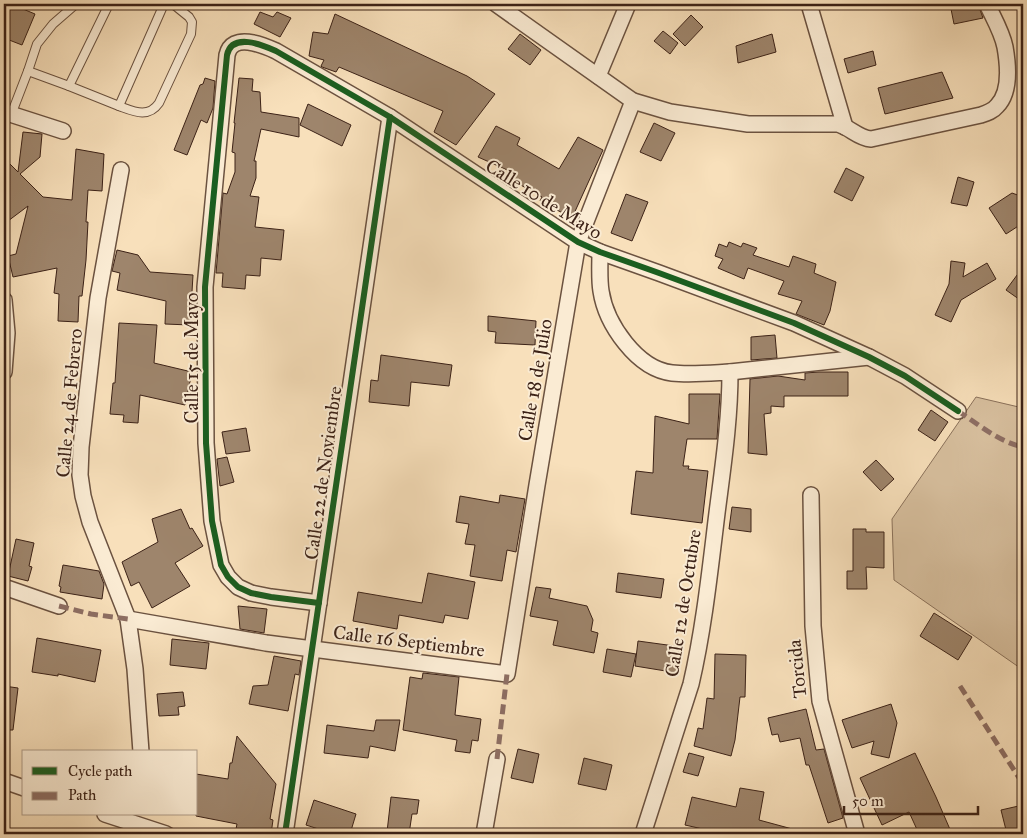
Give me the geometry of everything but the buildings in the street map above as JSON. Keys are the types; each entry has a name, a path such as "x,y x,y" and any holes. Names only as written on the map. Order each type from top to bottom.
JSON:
{"street":[{"path":"496,4 633,101 670,112 748,124 829,123 845,127 864,139 881,138 981,115 997,106 1006,89 1005,46 987,4"},
{"path":"598,76 628,4"},
{"path":"809,4 845,127"},
{"name":"Calle 10 de Mayo","path":"236,44 253,42 276,51 390,117 578,242 600,252 794,323 906,376 958,411"},
{"name":"Calle 15 de Mayo","path":"236,44 231,47 227,55 205,287 206,443 212,521 221,565 228,577 238,587 251,593 319,604"},
{"name":"Calle 18 de Julio","path":"508,674 537,485 578,242 633,101"},
{"path":"8,113 63,131"},
{"name":"Calle 22 de Noviembre","path":"285,834 390,117"},
{"name":"Calle 24 de Febrero","path":"121,170 98,298 81,447 80,476 90,522 128,619 136,679 141,750"},
{"path":"600,252 601,291 607,310 629,348 638,358 649,365 672,373 730,372 869,357"},
{"path":"4,300 6,333 4,372"},
{"name":"Calle 12 de Octubre","path":"643,834 697,660 709,581 729,411 730,372"},
{"name":"Torcida","path":"811,495 813,626 820,701 857,834"},
{"path":"4,588 59,606"},
{"name":"Calle 16 Septiembre","path":"128,619 266,643 508,674"},
{"path":"484,834 497,759"},
{"path":"4,781 22,787"},
{"path":"111,816 166,834"}],"lane":[{"path":"8,113 28,71 37,44 44,33 76,4"},
{"path":"70,86 109,4"},
{"path":"119,106 164,4"},
{"path":"28,71 119,106 147,113 156,108 159,103 191,34 192,22 189,17 173,4"}],"shaded area":[{"path":"976,397 1023,408 1023,670 894,580 892,519"}],"marked path":[{"path":"958,411 997,437 1023,447"},
{"path":"59,606 91,614 128,619"},
{"path":"497,759 507,674"},
{"path":"960,686 1023,784"}],"cycle path":[{"path":"319,603 271,597 251,593 238,587 228,577 221,565 212,521 206,443 205,287 227,55 230,48 241,42 264,46 276,51 390,117 578,242 600,252 794,323 869,357 905,376 958,411"},
{"path":"285,834 390,117"}]}
